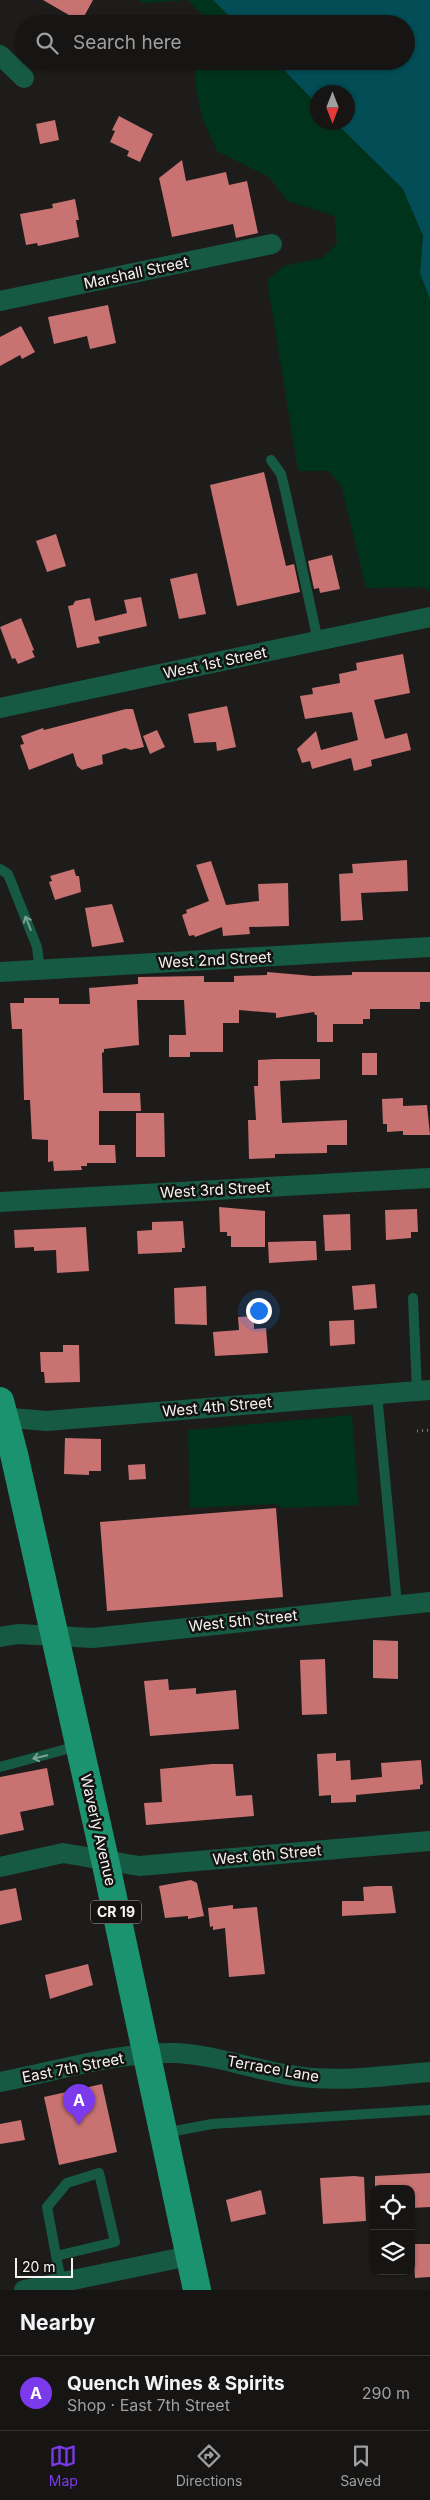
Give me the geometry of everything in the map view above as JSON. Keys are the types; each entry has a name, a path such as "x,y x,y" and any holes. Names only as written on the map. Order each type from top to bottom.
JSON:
{"main road":[{"name":"Waverly Avenue","path":"2,1412 105,1860 197,2290"}],"street":[{"path":"0,55 15,69"},
{"path":"16,70 24,78"},
{"name":"Marshall Street","path":"0,301 272,244"},
{"name":"West 1st Street","path":"0,708 430,617"},
{"name":"West 2nd Street","path":"0,972 430,947"},
{"name":"West 3rd Street","path":"0,1202 430,1178"},
{"name":"West 4th Street","path":"2,1412 46,1421 424,1390"},
{"name":"West 5th Street","path":"0,1637 18,1634 93,1638 397,1604 430,1602"},
{"name":"West 6th Street","path":"0,1867 64,1853 146,1866 430,1841"},
{"name":"Terrace Lane","path":"146,2055 187,2054 313,2078 430,2072"},
{"name":"East 7th Street","path":"0,2082 146,2055"},
{"path":"24,2290 189,2256"}],"lane":[{"path":"271,460 280,474 285,490 318,641"},
{"path":"0,869 8,874 37,947 40,970"},
{"path":"412,1298 424,1390"},
{"path":"378,1394 397,1604"},
{"path":"0,1767 79,1746"},
{"path":"163,2134 212,2124 430,2110"},
{"path":"56,2256 116,2242 98,2173 67,2183 47,2207 56,2256 61,2282"}],"path":[{"path":"417,1431 430,1430"}],"green space":[{"path":"138,0 188,0 143,3"},
{"path":"188,0 213,0 228,15 203,15"},
{"path":"196,70 284,70 310,97 310,130 343,130 403,189 423,236 420,273 430,299 430,590 420,587 366,588 342,488 329,471 298,471 267,280 284,266 322,258 337,244 335,216 287,201 269,177 217,151 202,117 195,83"},
{"path":"352,1415 359,1505 282,1508 275,1504 190,1508 188,1430"}],"water":[{"path":"213,0 430,0 430,299 420,273 423,236 403,189 343,130 355,130 355,85 310,85 310,97 284,70 415,70 415,15 228,15"}],"building":[{"path":"43,0 93,0 85,15 69,15"},
{"path":"119,116 153,134 140,162 127,156 129,151 110,142 115,131 112,130"},
{"path":"55,120 59,140 40,144 36,124"},
{"path":"182,160 186,181 226,172 229,185 247,181 258,233 236,238 233,224 172,237 159,178"},
{"path":"75,199 79,220 76,220 79,237 38,246 37,243 26,245 20,214 53,208 52,204"},
{"path":"108,305 116,343 90,349 87,336 54,344 48,317"},
{"path":"21,326 35,352 22,359 20,355 0,366 0,337"},
{"path":"264,472 286,566 294,564 300,592 237,606 210,485"},
{"path":"56,534 66,566 47,572 36,541"},
{"path":"332,555 340,589 320,593 319,588 314,589 308,561"},
{"path":"197,573 206,614 179,619 170,579"},
{"path":"141,597 147,626 98,637 100,643 77,648 68,606 73,605 75,601 90,598 95,621 127,613 124,600"},
{"path":"21,618 35,657 18,664 15,658 12,659 0,627"},
{"path":"403,654 410,693 374,700 385,739 407,733 411,750 371,760 372,766 354,771 351,758 312,769 310,761 302,763 297,749 316,731 321,750 358,740 352,712 305,719 300,696 313,694 312,688 340,683 339,674 357,670 356,663"},
{"path":"227,706 236,747 217,751 216,742 194,743 188,714"},
{"path":"126,709 133,709 144,747 131,750 125,748 102,755 103,764 82,770 77,766 73,753 29,770 20,745 24,744 21,736 43,728 44,730"},
{"path":"157,730 165,747 150,754 143,736"},
{"path":"407,860 408,891 361,893 363,920 341,921 339,874 353,873 352,864"},
{"path":"211,861 226,905 259,901 258,884 288,883 289,926 249,927 250,934 223,936 222,927 195,937 194,935 189,936 182,915 187,913 186,910 209,901 196,865"},
{"path":"74,869 76,876 79,876 81,892 55,900 49,882 52,881 50,876"},
{"path":"112,904 124,942 92,947 85,908"},
{"path":"267,972 313,976 352,975 352,972 430,972 430,1002 420,1002 420,1009 370,1009 370,1019 363,1019 363,1024 333,1024 333,1042 317,1042 317,1015 314,1012 276,1018 276,1013 239,1010 239,1023 223,1023 223,1052 190,1052 190,1057 169,1057 169,1035 186,1035 184,1000 137,1000 139,1045 104,1049 102,1053 103,1093 140,1093 141,1111 99,1111 99,1145 115,1145 116,1163 87,1163 87,1166 81,1166 82,1170 54,1171 53,1161 48,1162 48,1140 32,1139 30,1100 24,1100 22,1029 12,1029 10,1003 24,1003 24,998 59,998 59,1004 90,1004 89,988 138,984 138,977 204,976 204,982 234,982 234,976 267,975"},
{"path":"362,1053 377,1053 377,1075 362,1075"},
{"path":"320,1059 320,1079 280,1081 282,1123 347,1120 347,1145 327,1145 327,1153 275,1154 275,1158 249,1159 248,1120 256,1120 254,1086 258,1086 258,1060"},
{"path":"403,1098 403,1106 427,1105 430,1135 403,1135 403,1131 387,1132 387,1124 383,1124 382,1099"},
{"path":"136,1113 164,1113 165,1157 136,1157"},
{"path":"219,1207 265,1211 265,1247 231,1247 231,1236 227,1236 227,1232 220,1232"},
{"path":"417,1209 418,1232 411,1232 411,1238 386,1240 385,1210"},
{"path":"350,1214 351,1250 325,1251 323,1215"},
{"path":"183,1221 185,1248 182,1248 182,1252 138,1254 137,1231 152,1230 152,1222"},
{"path":"86,1227 89,1271 57,1273 56,1250 34,1251 34,1247 15,1248 14,1230"},
{"path":"316,1241 317,1260 269,1263 268,1242"},
{"path":"375,1284 377,1308 354,1310 352,1286"},
{"path":"206,1286 207,1325 175,1324 174,1288"},
{"path":"254,1316 254,1329 266,1328 268,1353 215,1356 213,1332 239,1330 238,1317"},
{"path":"354,1320 355,1344 330,1346 329,1321"},
{"path":"63,1345 79,1345 80,1382 45,1383 44,1372 41,1372 40,1352 63,1352"},
{"path":"65,1438 101,1439 101,1471 89,1471 89,1475 64,1474"},
{"path":"145,1464 146,1479 129,1480 128,1465"},
{"path":"276,1508 283,1597 107,1611 100,1522"},
{"path":"373,1640 398,1641 398,1679 373,1678"},
{"path":"325,1659 327,1714 302,1715 300,1660"},
{"path":"168,1679 169,1690 196,1688 196,1694 236,1690 239,1729 150,1736 144,1681"},
{"path":"336,1753 336,1761 350,1760 351,1780 382,1777 381,1763 421,1760 423,1784 420,1785 420,1789 356,1795 356,1802 331,1803 331,1795 319,1796 317,1754"},
{"path":"233,1764 236,1796 252,1795 254,1816 146,1825 144,1803 162,1802 160,1769"},
{"path":"47,1768 54,1805 20,1812 24,1830 0,1835 0,1777"},
{"path":"191,1880 197,1883 204,1916 188,1919 188,1916 165,1918 159,1886"},
{"path":"392,1886 396,1913 342,1916 342,1901 364,1901 363,1887"},
{"path":"16,1888 22,1920 0,1925 0,1891"},
{"path":"233,1905 233,1909 257,1907 265,1974 229,1977 225,1928 213,1930 213,1926 210,1927 208,1908"},
{"path":"88,1964 93,1985 50,1999 45,1975"},
{"path":"102,2084 117,2152 59,2165 44,2097"},
{"path":"21,2120 25,2140 0,2144 0,2124"},
{"path":"430,2173 430,2207 415,2208 415,2185 375,2185 375,2176"},
{"path":"364,2177 366,2221 323,2224 320,2178"},
{"path":"261,2190 266,2214 231,2222 226,2200"},
{"path":"415,2244 430,2244 430,2277 415,2278"}],"place":[{"name":"Quench Wines & Spirits","path":"79,2125"}]}
